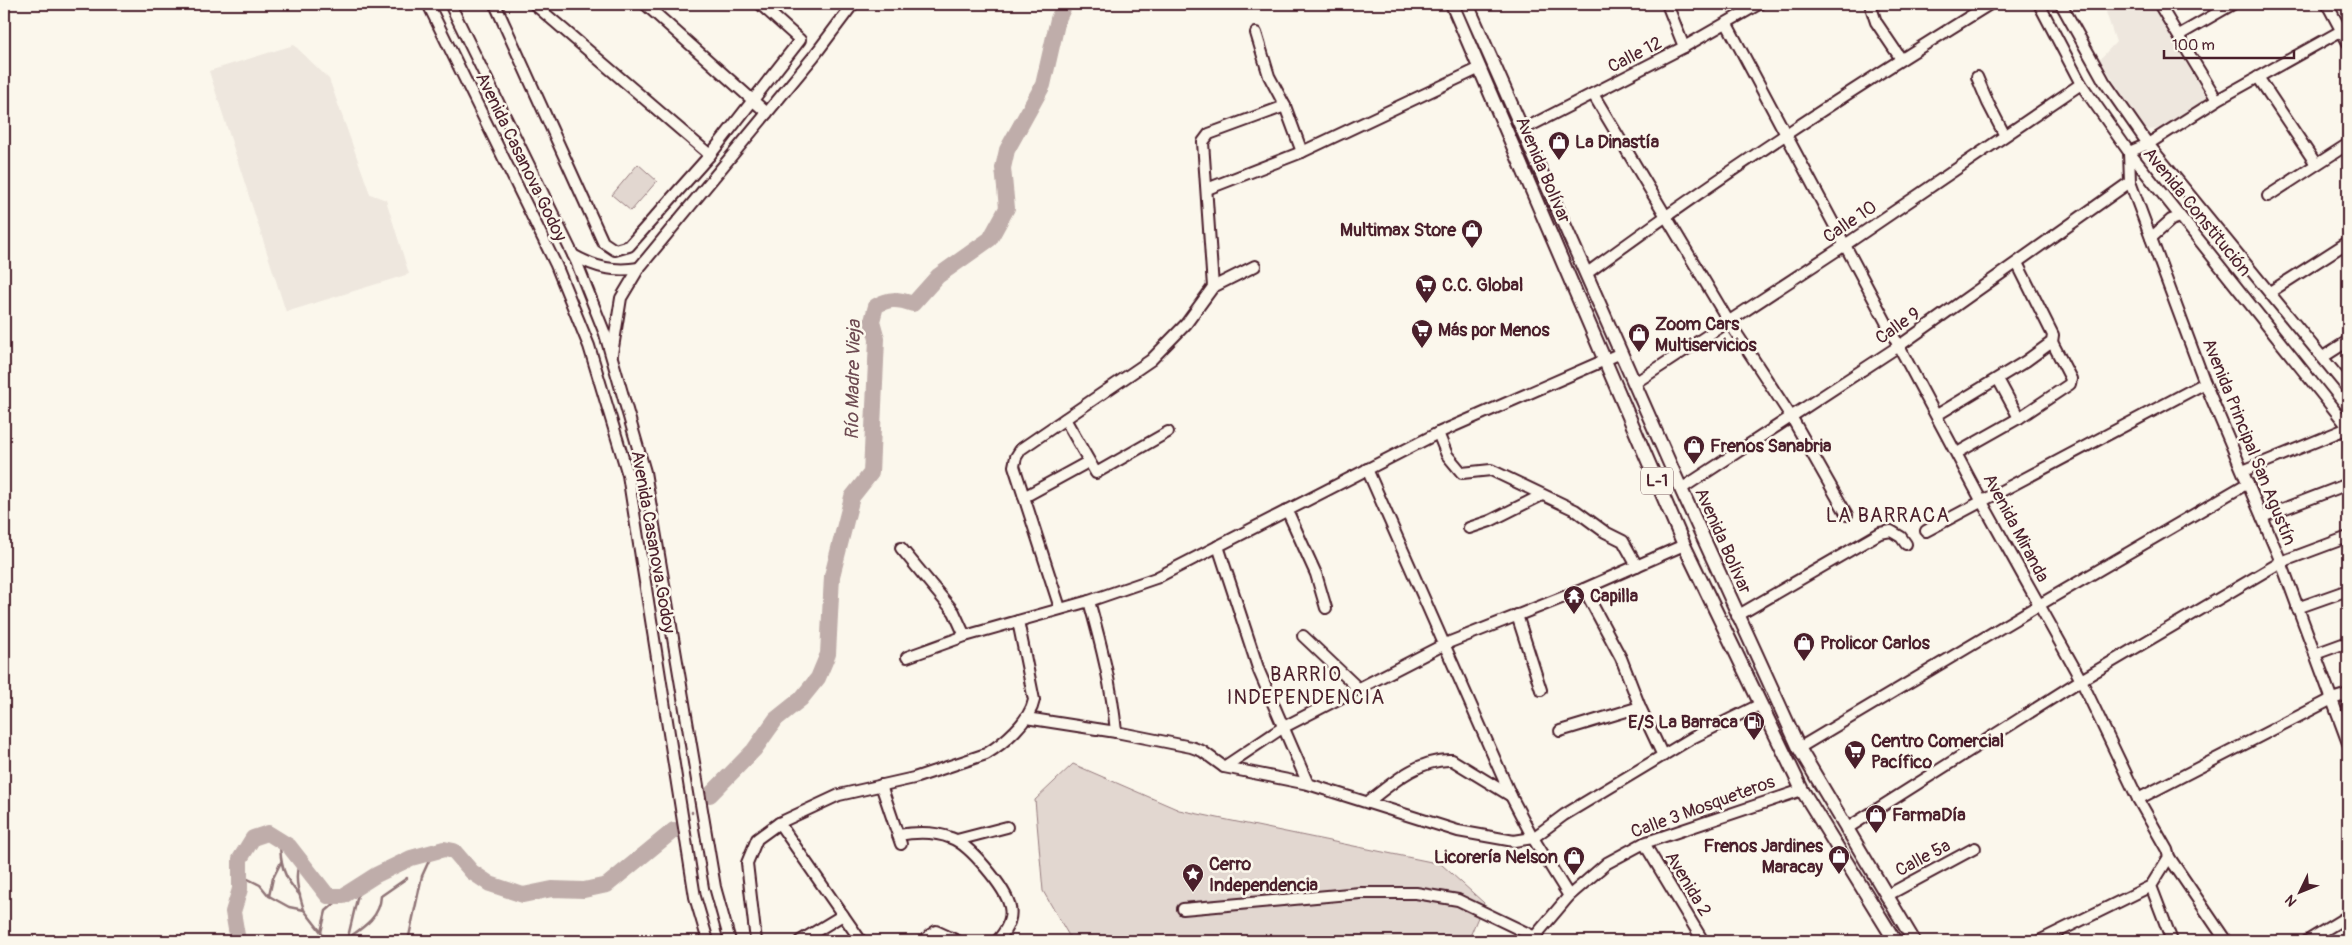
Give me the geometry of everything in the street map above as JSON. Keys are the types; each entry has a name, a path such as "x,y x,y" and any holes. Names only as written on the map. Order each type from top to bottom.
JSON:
{"main road":[{"name":"Avenida Bolívar","path":"1452,4 1684,545 1802,790 1895,941"},
{"name":"Avenida Bolívar","path":"1467,4 1737,616 1799,748 1914,941"}],"street":[{"name":"Avenida Casanova Godoy","path":"428,4 556,265 589,346 628,475 695,897 708,941"},
{"name":"Avenida Casanova Godoy","path":"450,4 573,255 605,334 612,357 646,472 715,887 730,941"},
{"path":"495,4 603,242 615,250 629,246 710,155 800,40 760,4"},
{"path":"534,4 710,155"},
{"path":"645,4 767,113"},
{"path":"612,357 616,318 621,298 639,268 814,56 853,4"},
{"path":"1667,4 1684,47"},
{"name":"Calle 12","path":"1522,130 1684,47 1759,4"},
{"path":"1870,4 1876,22 1901,59"},
{"path":"1586,274 1665,215 1786,134 1990,4"},
{"name":"Avenida Constitución","path":"2039,4 2081,84 2129,152 2348,428"},
{"name":"Avenida Constitución","path":"2062,4 2104,81 2148,144 2348,389"},
{"path":"2159,4 2217,100"},
{"path":"2179,35 2233,4"},
{"path":"2326,4 2344,29 2348,43"},
{"name":"Avenida Miranda","path":"1727,24 1982,502 2081,680 2138,799 2169,857 2226,941"},
{"path":"2129,152 2148,144 2217,100 2344,29"},
{"path":"1256,33 1269,76 1285,106 1302,152"},
{"path":"1208,189 1302,152 1480,68"},
{"path":"1977,77 2004,134"},
{"path":"2258,77 2316,164"},
{"name":"Calle 10","path":"1635,383 1845,245 2004,134 2081,84"},
{"path":"1594,94 1729,322 1792,418 1847,514"},
{"path":"1213,287 1208,189 1203,142 1205,137 1285,106"},
{"path":"2268,196 2348,144"},
{"name":"Avenida Principal San Agustín","path":"2129,152 2130,182 2205,383 2281,562 2348,743"},
{"name":"Calle 9","path":"1681,489 1792,418 1898,346 2130,182"},
{"path":"2151,238 2171,220 2180,217"},
{"path":"2270,292 2348,242"},
{"path":"573,255 590,264 608,270 639,268"},
{"path":"1957,453 2019,418 2070,384 2071,379 2052,342 2052,333 2017,263"},
{"path":"1060,608 1014,466 1016,457 1021,449 1151,360 1186,324 1213,287 1255,266"},
{"path":"2323,358 2348,341"},
{"path":"1937,415 1998,379 2052,342"},
{"path":"907,657 965,636 1089,601 1156,578 1438,433 1621,353"},
{"path":"1998,379 2019,418"},
{"path":"1926,531 2205,383"},
{"path":"1065,419 1094,472 1098,473 1168,432"},
{"path":"2243,472 2348,428"},
{"path":"1438,433 1447,455 1462,473 1491,470 1575,510 1606,532 1623,541 1637,566"},
{"path":"1024,497 1088,462"},
{"path":"1367,469 1511,796 1533,838 1568,896"},
{"path":"1799,748 2248,483"},
{"path":"2262,517 2348,484"},
{"path":"1469,528 1490,521 1542,495"},
{"path":"1287,510 1316,574 1326,608"},
{"path":"1737,616 1880,533 1891,531 1901,537 1906,544"},
{"path":"1846,829 2081,680 2281,562 2348,537"},
{"path":"1224,767 1282,728 1445,644 1684,545"},
{"path":"1218,546 1258,671 1308,784"},
{"path":"901,548 954,612 965,636"},
{"path":"1584,588 1621,658 1640,707 1663,756"},
{"path":"2297,608 2348,590"},
{"path":"1089,601 1104,654 1114,705 1116,732"},
{"path":"1517,615 1541,690"},
{"path":"756,941 747,863 757,839 779,823 839,795 914,778 986,754 994,749 1026,718 1032,710 1034,700 1018,621"},
{"path":"1304,636 1358,688"},
{"path":"2315,654 2348,642"},
{"path":"2138,799 2332,699 2348,694"},
{"path":"1026,718 1116,732 1191,747 1202,751 1224,767 1308,784 1458,831 1514,841 1533,838 1564,815 1692,738 1761,704"},
{"path":"1560,731 1640,707"},
{"path":"1368,802 1394,781 1431,762 1441,760 1452,760 1511,796"},
{"path":"881,786 899,840 917,832 932,833 965,844 976,856 1002,891 1010,906 1010,919 1005,932 997,941"},
{"name":"Calle 3 Mosqueteros","path":"1533,939 1568,896 1607,863 1644,843 1802,790"},
{"path":"779,823 861,941"},
{"path":"957,840 1006,827"},
{"name":"Avenida 2","path":"1644,843 1703,941"},
{"name":"Calle 5a","path":"1886,896 1974,848"},
{"path":"2039,941 2151,886 2169,857"},
{"path":"2151,886 2172,941"},
{"path":"1183,910 1360,894 1416,893 1458,900 1533,939"},
{"path":"800,941 843,915"},
{"path":"2307,941 2348,916"},
{"path":"925,941 936,931 958,941"}],"shaded area":[{"path":"2123,4 2151,4 2209,101 2162,129 2144,130 2100,59 2116,42 2106,12"},
{"path":"294,45 329,79 370,194 386,200 409,274 286,312 209,71"},
{"path":"638,164 657,181 631,211 612,195"},
{"path":"1073,764 1179,810 1441,864 1484,903 1468,941 1072,941 1043,891 1035,800"}],"waterway":[{"name":"Río Madre Vieja","path":"710,795 754,750 776,719 801,699 818,678 828,654 832,576 852,497 871,473 877,339 872,321 876,306 894,300 913,304 938,276 990,239 1007,208 1003,168 1007,150 1043,85 1058,19 1065,4"},
{"name":"Río Madre Vieja","path":"238,941 233,912 240,889 240,859 253,838 268,833 289,846 328,896 343,896 376,875 411,858 444,849 454,851 472,872 490,884 523,895 552,889 584,890 607,885 674,830"},
{"path":"280,840 281,856 286,876 300,895"},
{"path":"408,941 422,876 432,854"},
{"path":"300,861 297,879 304,910"},
{"path":"269,896 273,878 281,862"},
{"path":"240,875 260,885 269,896 289,907 304,910 321,932 325,941"},
{"path":"347,941 348,938 374,916 378,910 381,896 407,878"},
{"path":"348,937 360,886"},
{"path":"321,932 326,911 343,896"}],"place":[{"name":"La Dinastía","path":"1559,161"},
{"name":"Multimax Store","path":"1472,249"},
{"name":"C.C. Global","path":"1426,304"},
{"name":"Más por Menos","path":"1422,349"},
{"name":"Zoom Cars Multiservicios","path":"1639,353"},
{"name":"Frenos Sanabria","path":"1694,465"},
{"name":"Capilla","path":"1574,615"},
{"name":"Prolicor Carlos","path":"1804,662"},
{"name":"E/S La Barraca","path":"1754,741"},
{"name":"Centro Comercial Pacífico","path":"1855,770"},
{"name":"FarmaDía","path":"1876,834"},
{"name":"Frenos Jardines Maracay","path":"1839,875"},
{"name":"Licorería Nelson","path":"1574,876"},
{"name":"Cerro Independencia","path":"1193,893"}],"district":[{"name":"LA BARRACA","path":"1888,515"},
{"name":"BARRIO INDEPENDENCIA","path":"1306,686"}]}
